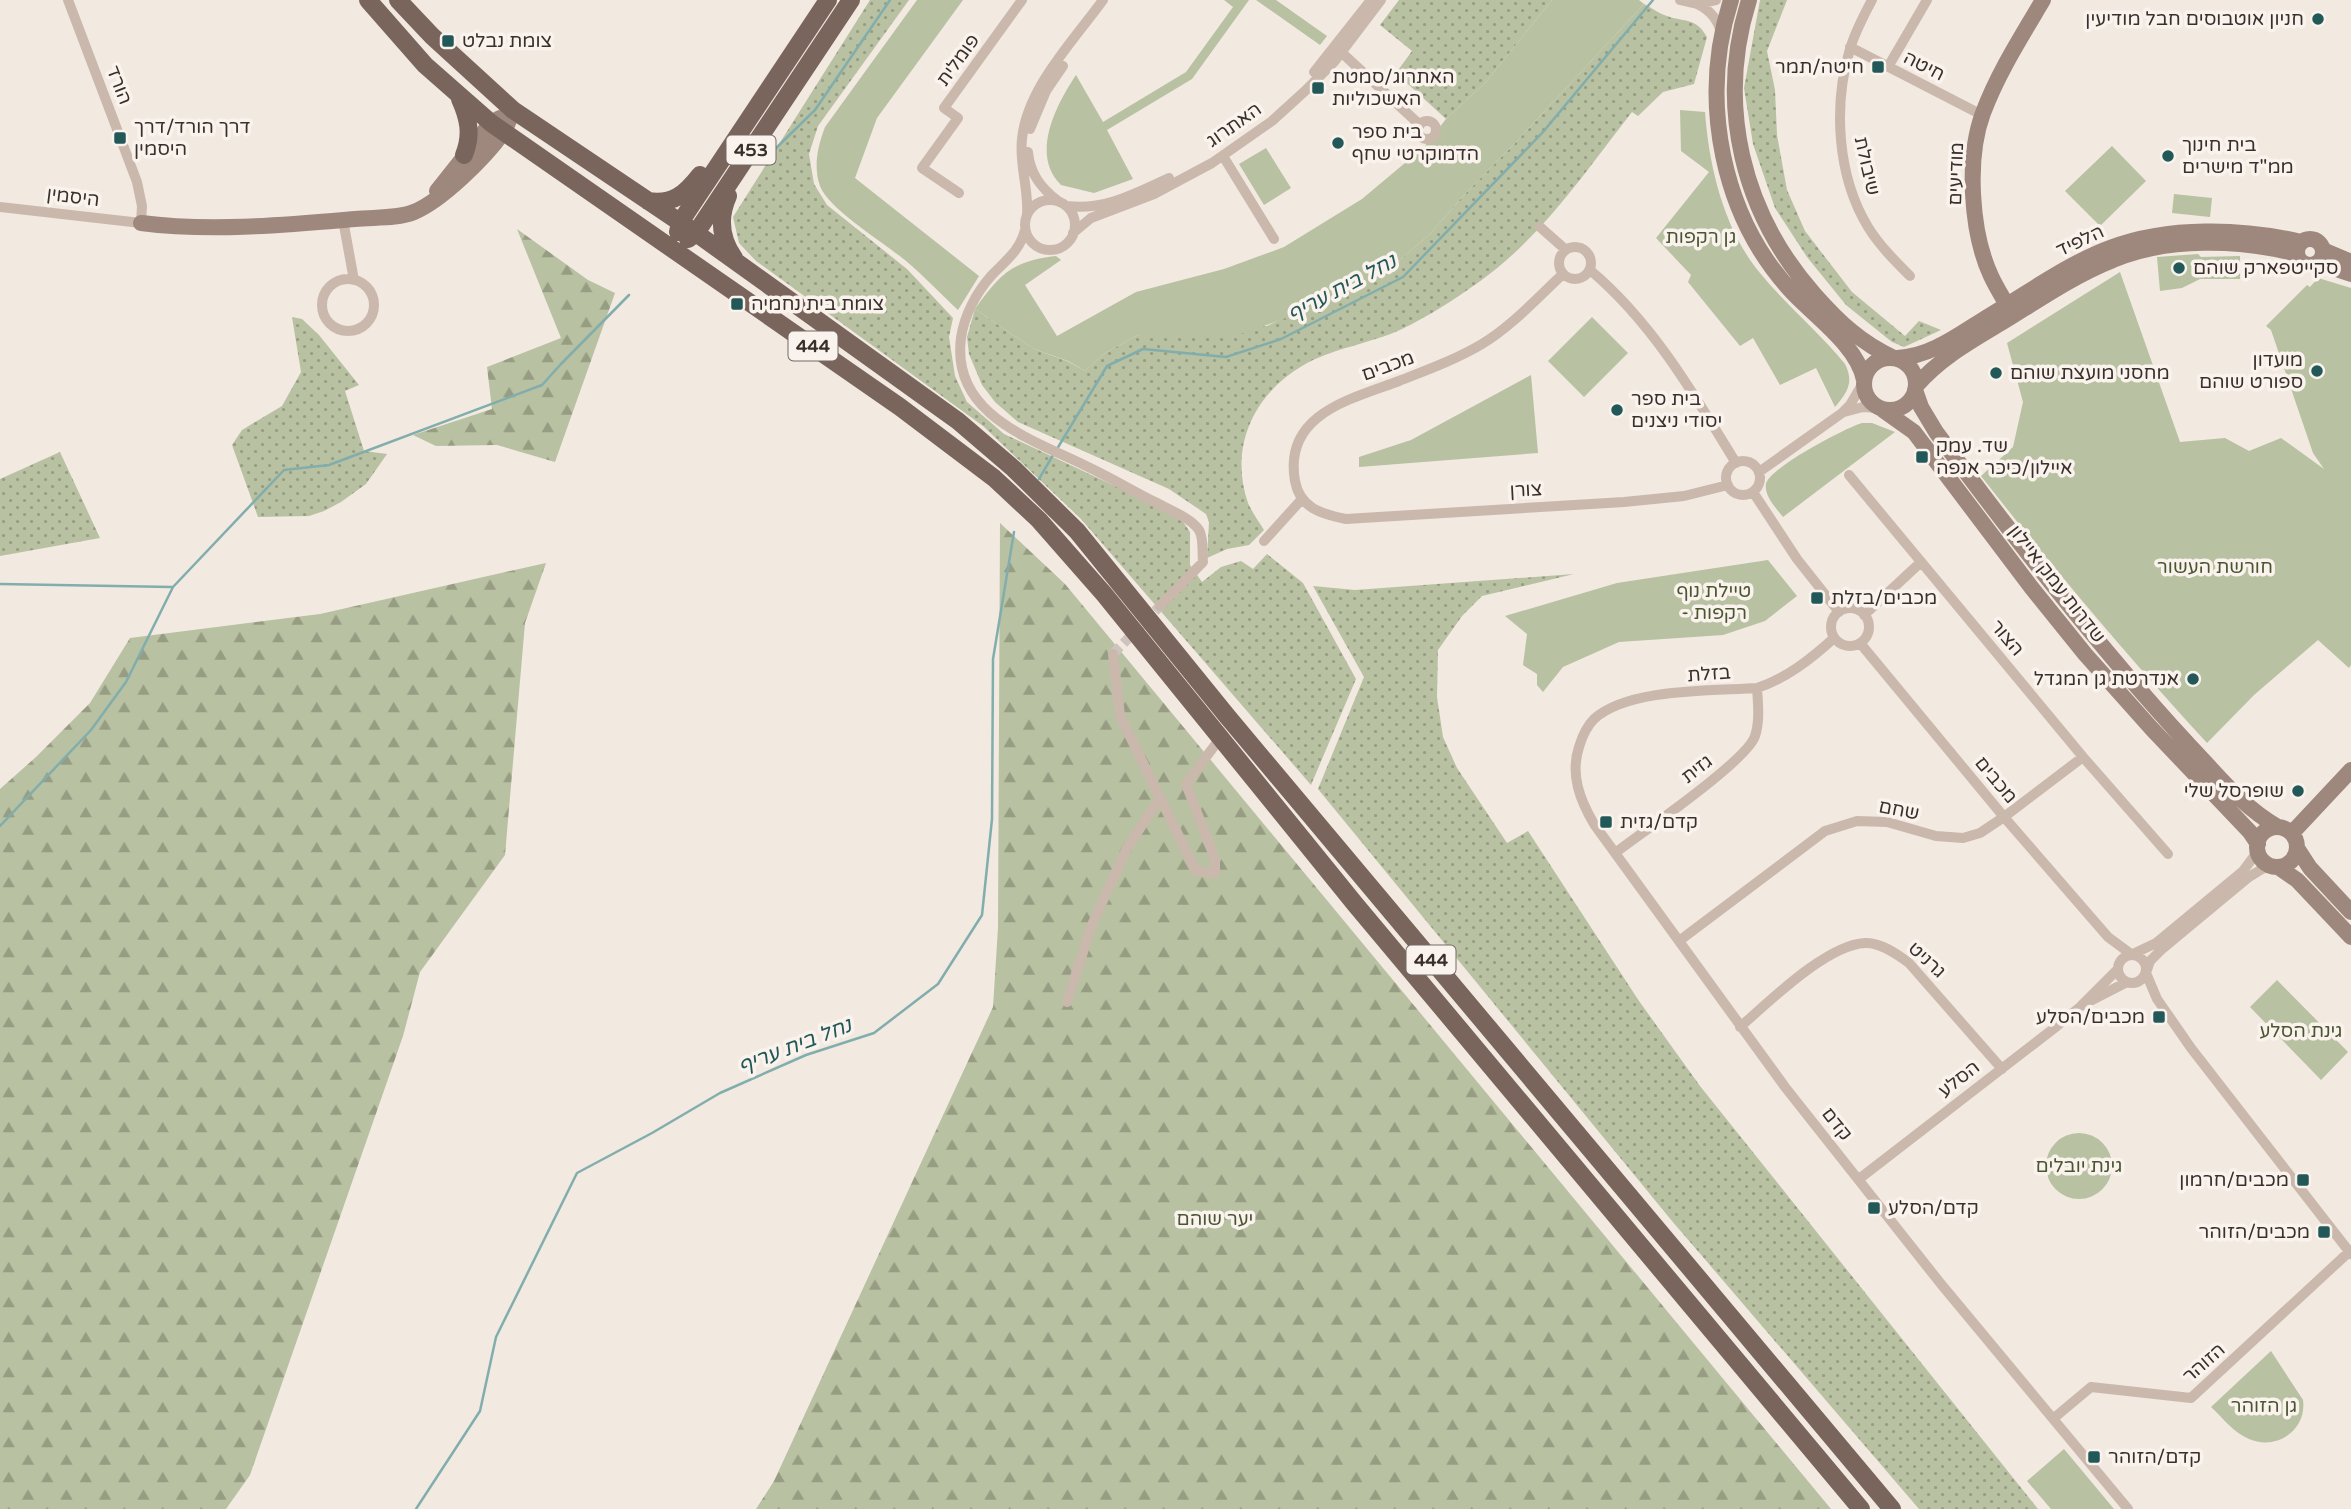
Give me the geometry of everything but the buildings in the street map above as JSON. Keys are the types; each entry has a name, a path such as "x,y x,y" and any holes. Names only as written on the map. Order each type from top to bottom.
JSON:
{"main road":[{"name":"444","path":"368,0 425,65 498,128 900,407 994,478 1039,520 1069,551 1364,914 1861,1509"},
{"name":"444","path":"398,0 442,45 513,110 696,233 895,374 985,442 1077,531 1227,716 1892,1509"},
{"name":"453","path":"674,249 680,223 828,0"},
{"name":"453","path":"674,249 696,233 851,0"},
{"path":"1731,0 1718,57 1716,94 1720,139 1730,183 1744,221 1774,272 1854,356 1866,397 1881,409 1898,409 1905,405 1916,388 1912,369 1858,339 1826,307 1791,266 1760,214 1747,178 1735,113 1736,58 1749,0"},
{"name":"מודיעים","path":"2010,311 1990,275 1978,236 1974,203 1974,158 1982,115 2003,68 2043,0"},
{"path":"459,96 469,125 464,155"},
{"path":"141,223 181,227 226,227 343,220 414,212 469,172 513,110"},
{"path":"646,201 673,201 681,196 753,110"},
{"path":"430,201 464,155 498,128"},
{"path":"741,266 726,245 721,225 722,213 752,148"},
{"path":"2351,262 2320,256 2305,264 2299,248 2315,240 2320,256 2351,274"},
{"name":"הלפיד","path":"1895,358 1908,358 1930,351 1972,327 2113,259 2142,250 2241,243 2299,248"},
{"path":"1972,327 1979,320 1989,300 1990,275"},
{"name":"הלפיד","path":"1916,388 1939,361 2010,311"},
{"path":"1863,382 1872,364 1879,360 1895,358"},
{"name":"שדרות עמק איילון","path":"1916,388 1921,407 1936,432 2090,633 2164,718 2236,793 2261,818 2289,836 2310,868 2351,912"},
{"name":"שדרות עמק איילון","path":"1881,409 1914,432 2085,654 2250,832 2258,847"},
{"path":"2289,836 2351,770"},
{"path":"2289,836 2264,832 2258,847 2262,860 2297,880 2351,937"},
{"path":"2275,866 2292,860 2289,836"}],"street":[{"name":"הורד","path":"68,0 137,182 142,206 141,223"},
{"name":"פומלית","path":"959,193 922,168 958,118 944,108 1022,0"},
{"path":"1103,0 1044,79 1028,111 1021,154 1027,195 1025,230 1017,249 991,276 976,298 965,321 961,351 971,391 1002,424 1087,466 1186,520 1199,530 1202,535 1203,562 1160,606"},
{"path":"1009,259 1034,250 1060,248 1073,233 1074,218 1041,187 1032,172 1028,154 1031,127 1046,91 1111,0"},
{"name":"האתרוג","path":"1062,204 1087,208 1122,199 1171,177 1238,138 1301,86 1333,51 1371,0"},
{"name":"האתרוג","path":"1073,233 1091,218 1154,194 1223,156 1287,108 1320,77 1381,0"},
{"path":"1680,0 1695,3 1716,0"},
{"name":"שיבולת","path":"1872,0 1850,47 1842,82 1842,149 1849,182 1868,228 1910,276"},
{"path":"1888,67 1927,0"},
{"path":"1695,3 1715,18 1722,34"},
{"name":"חיטה","path":"1850,47 1982,115"},
{"path":"1341,52 1420,125"},
{"path":"1223,156 1274,239"},
{"path":"1027,215 1038,203 1048,200 1062,204"},
{"name":"היסמין","path":"0,207 141,223"},
{"path":"343,220 354,280 368,288 374,303 373,311 365,325 352,331 344,331 331,325 325,318 322,301 330,286 338,281 354,280"},
{"path":"1540,228 1566,250"},
{"path":"1025,230 1034,245 1044,249"},
{"path":"1575,246 1586,250 1592,262 1590,270 1578,279 1572,279 1563,274 1558,262 1566,250 1575,246"},
{"path":"1590,270 1621,297 1642,322 1709,418 1736,463"},
{"name":"מכבים","path":"1302,499 1297,491 1294,472 1296,448 1316,418 1355,396 1430,369 1482,344 1563,274"},
{"path":"1759,472 1842,413 1850,405 1863,382"},
{"path":"1842,413 1863,407 1881,409"},
{"path":"1746,461 1759,472 1760,482 1754,492 1742,495 1731,490 1728,485 1728,471 1736,463 1746,461"},
{"name":"הצור","path":"1849,475 2083,757 2168,854"},
{"name":"צורן","path":"1302,499 1312,509 1324,515 1346,519 1624,502 1685,496 1728,485"},
{"path":"1754,492 1797,559 1839,612"},
{"path":"1264,541 1302,499"},
{"path":"1864,615 1921,562"},
{"path":"1852,609 1864,615 1869,626 1860,643 1855,646 1843,645 1834,638 1831,624 1839,612 1852,609"},
{"name":"בזלת","path":"1584,734 1594,719 1617,704 1648,696 1757,688 1774,682 1811,658 1834,638"},
{"name":"מכבים","path":"1860,643 2004,817 2108,937 2132,954"},
{"path":"1113,654 1120,716 1196,871 1215,873 1215,859 1186,784 1221,737"},
{"name":"גזית","path":"1615,853 1713,779 1749,747 1755,738 1758,721 1757,688"},
{"name":"קדם","path":"1584,734 1574,762 1577,787 1584,807 1615,853 1740,1027 1941,1284 2128,1509"},
{"name":"שחם","path":"1679,941 1825,831 1857,821 1887,822 1936,836 1963,838 1980,832 2004,817 2083,757"},
{"path":"1067,1002 1091,927 1127,848 1160,798"},
{"path":"2157,999 2120,977 2119,965 2132,954 2156,943 2244,871 2258,847"},
{"path":"2131,982 2142,980 2150,961 2161,950 2256,873 2275,866"},
{"name":"מכבים","path":"2108,937 2119,965"},
{"name":"גרניט","path":"1740,1027 1816,963 1841,949 1866,942 1891,950 1909,962 2002,1069"},
{"path":"2132,954 2144,961 2157,999 2192,1048 2350,1253"},
{"name":"הסלע","path":"1859,1179 2080,1007 2119,965"},
{"name":"הסלע","path":"2080,1007 2131,982"},
{"name":"הזוהר","path":"2054,1418 2091,1387 2191,1398 2350,1253"}],"green space":[{"path":"870,0 909,0 818,126 809,154 814,184 827,205 907,269 953,318 949,337 955,376 967,402 1004,434 1179,516 1190,532 1190,565 1202,582 1221,567 1241,561 1253,569 1267,554 1303,583 1356,679 1311,785 1081,519 983,426 756,261 739,243 733,217"},
{"path":"917,0 963,0 877,118 855,178 979,276 958,310 906,261 834,205 820,186 817,171 818,149 825,127"},
{"path":"1224,0 1249,0 1192,79 1107,130 1133,179 1094,193 1061,185 1052,173 1047,159 1049,130 1054,115 1076,75 1103,122 1186,72 1233,7"},
{"path":"1256,0 1276,0 1327,36 1320,45"},
{"path":"1399,0 1552,0 1486,82 1446,119 1396,73 1412,51 1380,25"},
{"path":"1552,0 1639,0 1644,4 1430,234 1394,265 1294,315 1245,333 1217,337 1140,334 1105,353 1085,371 1068,361 1034,349 975,309 1008,271 1028,261 1056,256 1061,260 1025,285 1057,336 1136,292 1224,269 1284,247 1362,199 1424,147 1446,119 1486,82"},
{"path":"1760,0 1787,0 1767,51 1775,90 1777,135 1787,190 1805,231 1852,292 1905,336 1919,321 1941,330 1904,347 1892,342 1846,305 1807,257 1775,208 1753,144 1744,88"},
{"path":"1644,4 1664,15 1693,23 1703,30 1707,37 1694,84 1663,92 1638,116 1632,112 1543,224 1523,245 1479,282 1402,329 1338,350 1302,366 1270,392 1258,408 1244,443 1243,483 1248,503 1264,530 1249,545 1227,549 1207,558 1209,522 1206,514 1169,489 1018,422 995,402 982,385 969,354 967,337 975,309 1034,349 1085,371 1105,353 1140,334 1267,326 1394,265 1430,234"},
{"name":"גן רקפות","path":"1680,110 1705,112 1710,154 1720,197 1747,256 1770,285 1845,364 1849,376 1848,387 1835,407 1816,368 1780,385 1753,338 1740,346 1688,282 1691,275 1656,238 1709,172 1681,151"},
{"path":"2112,146 2146,181 2100,226 2065,191"},
{"path":"1266,148 1291,188 1264,205 1239,164"},
{"path":"2174,194 2212,198 2210,217 2172,213"},
{"path":"517,229 588,280 615,293 555,462 497,445 436,446 413,435 492,409 487,367 561,338"},
{"path":"2198,254 2201,257 2240,256 2240,279 2200,279 2182,288 2160,291 2157,257"},
{"name":"חורשת העשור","path":"2120,272 2180,442 2225,438 2249,451 2281,438 2324,469 2313,453 2271,330 2266,326 2307,285 2310,287 2318,278 2351,288 2351,665 2349,668 2318,640 2254,695 2207,743 2091,612 1981,476 2013,447 2023,402 2007,343"},
{"path":"292,317 302,319 319,335 359,385 345,391 364,451 387,454 366,484 324,511 309,516 258,517 232,445 242,430 282,406 301,372"},
{"path":"1592,317 1628,353 1584,397 1548,361"},
{"path":"1531,375 1538,453 1359,467 1359,457 1411,440"},
{"path":"1862,423 1872,423 1895,432 1783,517 1767,493 1766,484 1770,477 1809,449"},
{"path":"60,452 100,538 0,556 0,479"},
{"name":"יער שוהם","path":"1000,523 1065,584 1831,1509 756,1509 774,1481 993,1007 998,928"},
{"name":"טיילת נוף - רקפות","path":"1768,560 1797,596 1765,621 1723,635 1619,642 1563,667 1543,692 1537,685 1537,674 1523,665 1527,634 1505,616 1617,583"},
{"path":"546,563 525,623 505,855 420,972 403,1036 250,1475 226,1509 0,1509 0,789 90,703 130,638 320,614"},
{"path":"1574,574 1482,596 1462,616 1438,650 1437,697 1443,737 1457,768 1507,843 1528,831 1639,1001 1700,1086 2038,1509 1919,1509 1672,1221 1318,789 1364,677 1313,586 1355,590"},
{"name":"גינת הסלע","path":"2277,980 2348,1052 2321,1080 2250,1007"},
{"name":"גינת יובלים","path":"2079,1133 2092,1136 2102,1143 2109,1153 2112,1166 2109,1179 2102,1189 2092,1196 2079,1199 2066,1196 2056,1189 2049,1179 2046,1166 2049,1153 2056,1143 2066,1136"},
{"name":"גן הזוהר","path":"2271,1351 2303,1400 2303,1411 2295,1429 2288,1435 2279,1440 2260,1442 2238,1433 2211,1407"},
{"path":"2064,1449 2114,1509 2051,1509 2027,1481"}],"waterway":[{"path":"770,154 815,110 890,0"},
{"name":"נחל בית עריף","path":"1057,449 1107,366 1143,349 1226,357 1281,339 1403,277 1543,132 1653,0"},
{"path":"0,826 91,730 126,682 173,587 284,470 329,465 542,385 629,295"},
{"name":"נחל בית עריף","path":"1039,479 1053,455"},
{"name":"נחל בית עריף","path":"416,1509 480,1411 496,1337 577,1173 720,1093 806,1055 874,1033 938,984 982,915 992,819 993,659 1014,532"},
{"path":"0,584 172,587"}],"tunnel":[{"path":"1113,654 1160,606"}],"place":[{"name":"חניון אוטבוסים חבל מודיעין","path":"2318,19"},
{"name":"צומת נבלט","path":"448,41"},
{"name":"חיטה/תמר","path":"1878,67"},
{"name":"האתרוג/סמטת האשכוליות","path":"1318,88"},
{"name":"דרך הורד/דרך היסמין","path":"120,138"},
{"name":"בית ספר הדמוקרטי שחף","path":"1338,143"},
{"name":"בית חינוך ממ\"ד מישרים","path":"2168,156"},
{"name":"סקייטפארק שוהם","path":"2179,268"},
{"name":"צומת בית נחמיה","path":"737,304"},
{"name":"מועדון ספורט שוהם","path":"2317,371"},
{"name":"מחסני מועצת שוהם","path":"1996,373"},
{"name":"בית ספר יסודי ניצנים","path":"1617,410"},
{"name":"שד. עמק איילון/כיכר אנפה","path":"1922,457"},
{"name":"מכבים/בזלת","path":"1817,598"},
{"name":"אנדרטת גן המגדל","path":"2193,679"},
{"name":"שופרסל שלי","path":"2298,791"},
{"name":"קדם/גזית","path":"1606,822"},
{"name":"מכבים/הסלע","path":"2159,1017"},
{"name":"מכבים/חרמון","path":"2303,1180"},
{"name":"קדם/הסלע","path":"1874,1208"},
{"name":"מכבים/הזוהר","path":"2324,1232"},
{"name":"קדם/הזוהר","path":"2094,1457"}]}
